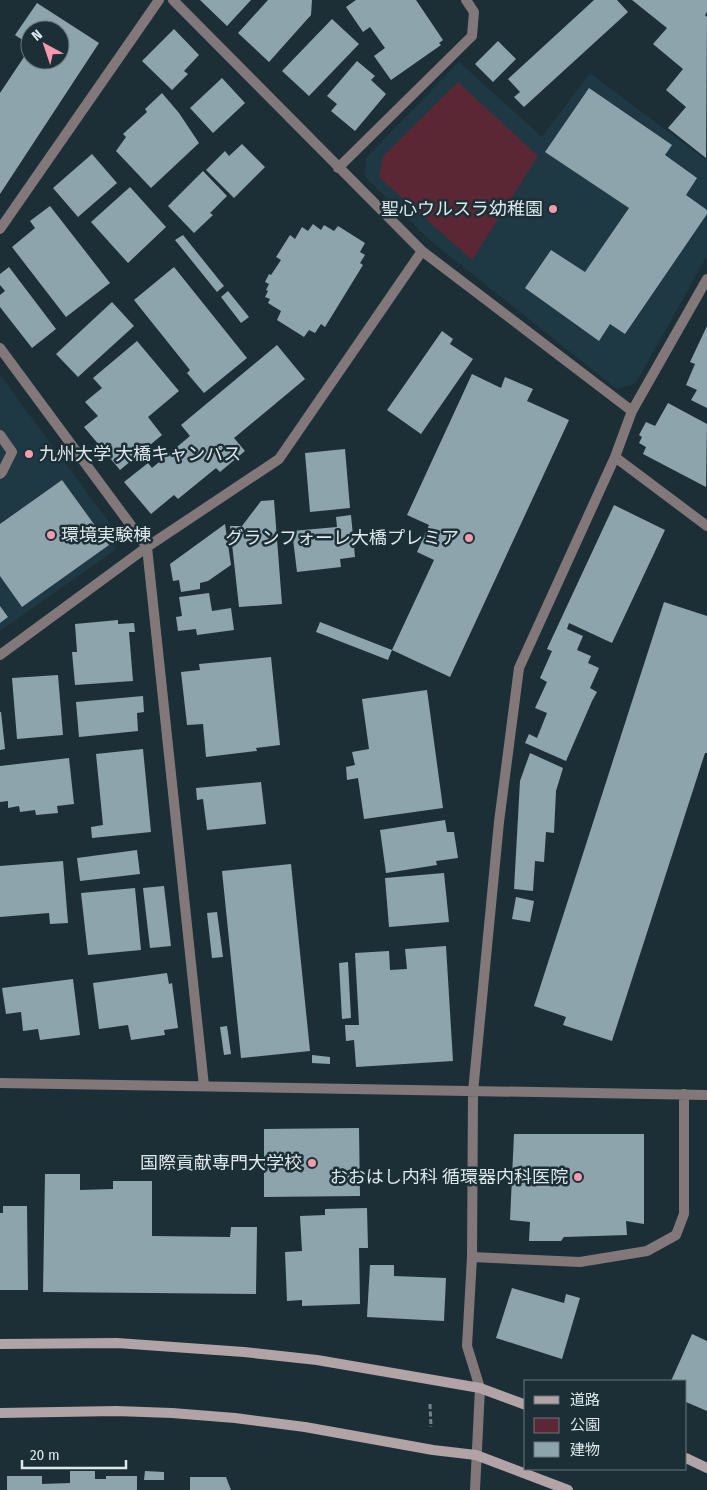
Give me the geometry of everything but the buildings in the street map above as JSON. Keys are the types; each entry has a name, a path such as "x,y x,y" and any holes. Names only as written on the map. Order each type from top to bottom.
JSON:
{"street":[{"path":"0,229 160,0"},
{"path":"173,0 422,251 632,411"},
{"path":"338,168 472,36 474,12 466,0"},
{"path":"0,654 147,547 279,459 422,251"},
{"path":"476,1490 480,1388 467,1346 472,1257 473,1092 499,822 519,668 615,457 632,411 707,279"},
{"path":"0,348 147,547 204,1086"},
{"path":"0,435 12,452 0,474"},
{"path":"615,457 707,526"},
{"path":"0,1083 707,1095"},
{"path":"472,1257 580,1262 647,1251 676,1235 684,1214 684,1094"},
{"path":"0,1344 117,1343 225,1350 317,1360 480,1388 524,1404"},
{"path":"0,1413 116,1411 235,1418 476,1456 568,1490"},
{"path":"687,1458 707,1468"}],"path":[{"path":"428,1380 432,1450"}],"shaded area":[{"name":"聖心ウルスラ幼稚園","path":"459,62 542,137 590,73 707,161 707,256 636,383 617,389 432,242 365,177 366,158"},
{"name":"九州大学 大橋キャンパス","path":"0,375 117,533 115,550 0,631"}],"green space":[{"path":"458,82 538,156 472,260 379,177 383,156"}],"place":[{"name":"聖心ウルスラ幼稚園","path":"553,209"},
{"name":"九州大学 大橋キャンパス","path":"29,454"},
{"name":"環境実験棟","path":"51,535"},
{"name":"グランフォーレ大橋プレミア","path":"469,538"},
{"name":"国際貢献専門大学校","path":"312,1163"},
{"name":"おおはし内科 循環器内科医院","path":"578,1177"}]}
